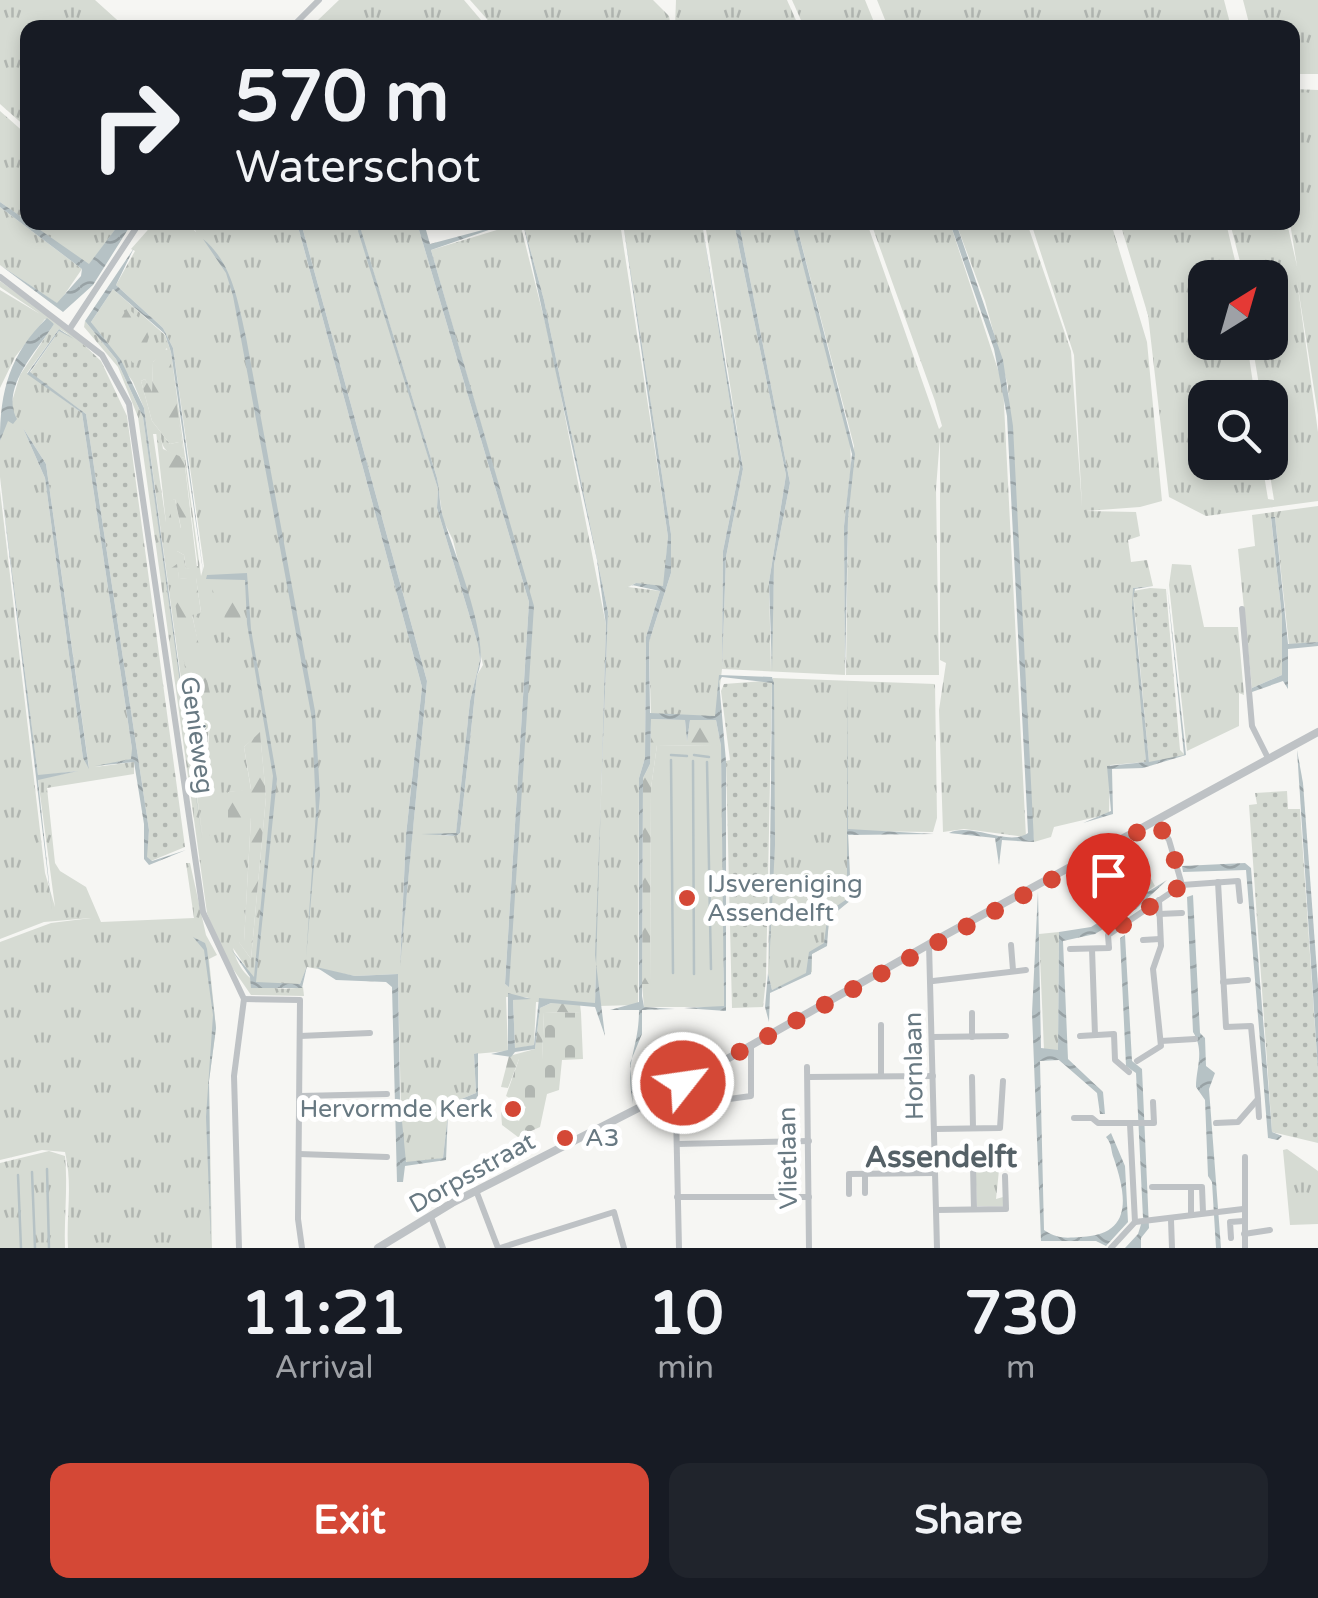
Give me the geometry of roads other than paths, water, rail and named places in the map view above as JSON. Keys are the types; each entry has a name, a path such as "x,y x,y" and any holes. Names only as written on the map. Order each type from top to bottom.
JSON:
{"street":[{"path":"299,20 319,0"},
{"path":"71,327 135,230"},
{"name":"Genieweg","path":"0,277 102,354 129,404 204,912 244,999"},
{"path":"1242,609 1252,726 1268,758"},
{"name":"Dorpsstraat","path":"378,1248 1318,732"},
{"path":"1156,822 1169,840 1182,885"},
{"path":"1070,950 1109,948 1108,935 1182,885 1238,881 1240,900"},
{"path":"1218,882 1226,1027 1251,1026 1259,1117"},
{"path":"1137,1061 1150,1056 1161,1041 1153,968 1160,940 1159,900"},
{"path":"1159,914 1182,913"},
{"path":"1142,940 1160,940"},
{"name":"Hornlaan","path":"929,944 937,1248"},
{"path":"1011,945 1012,970"},
{"path":"1092,949 1095,1036"},
{"path":"933,982 1026,970"},
{"path":"1223,982 1248,980"},
{"path":"239,1248 234,1076 244,999 300,1000 302,1248"},
{"path":"972,1013 972,1037"},
{"path":"881,1024 881,1076"},
{"path":"300,1036 370,1033"},
{"path":"1080,1036 1114,1034 1115,1060 1129,1072"},
{"path":"933,1037 1006,1036"},
{"path":"1161,1041 1195,1039"},
{"path":"676,1113 708,1112 722,1100 751,1096 751,1044"},
{"name":"Vlietlaan","path":"807,1067 809,1248"},
{"path":"808,1077 934,1076"},
{"path":"972,1077 973,1128"},
{"path":"935,1129 1003,1126 1004,1080"},
{"path":"670,1091 676,1113 679,1248"},
{"path":"300,1096 388,1094"},
{"path":"1216,1122 1238,1122 1258,1099"},
{"path":"1074,1118 1154,1123 1154,1102"},
{"path":"1132,1124 1138,1222"},
{"path":"677,1144 809,1142"},
{"path":"299,1154 386,1156"},
{"path":"1111,1248 1138,1222 1243,1208 1248,1204 1245,1157"},
{"path":"974,1166 974,1209"},
{"path":"849,1194 849,1174 935,1172"},
{"path":"865,1174 866,1193"},
{"path":"936,1210 1006,1208 1005,1176"},
{"path":"1152,1187 1202,1187 1207,1211"},
{"path":"1191,1188 1192,1213"},
{"path":"477,1193 499,1248 614,1212 624,1248"},
{"path":"677,1197 809,1197"},
{"path":"1243,1208 1245,1248"},
{"path":"431,1217 443,1248"},
{"path":"1171,1220 1172,1248"},
{"path":"1231,1238 1230,1222 1244,1221"},
{"path":"1244,1234 1270,1230"},
{"path":"535,1237 538,1248"}],"water":[{"path":"0,202 20,216 20,222 0,207"},
{"path":"30,230 40,230 89,264 115,230 128,230 93,285 63,312 0,265 57,303 81,276 82,269"},
{"path":"299,230 303,230 427,681 400,967 406,835 422,687"},
{"path":"361,230 437,478 442,512 470,597 480,642 481,661 460,833 456,836 421,834 456,833 470,701 480,660 478,644 437,508 438,489 358,231"},
{"path":"419,230 426,230 430,244 489,230 431,250 534,606 509,987 505,984 529,602"},
{"path":"525,230 544,300 608,612 601,796 606,625 597,560"},
{"path":"624,230 671,534 671,573 649,642 650,713 715,716 719,675 772,677 774,683 775,845 769,968 772,683 722,677 719,681 726,761 726,1011 684,1008 724,1006 721,746 716,720 690,720 687,742 685,720 651,719 650,764 643,778 642,996 644,1007 675,1009 642,1010 642,1034 632,1058 639,1010 610,1010 639,1002 639,778 645,758 646,637 660,591 632,585 663,586 668,537"},
{"path":"703,230 743,469 726,557 722,669 723,551 740,467"},
{"path":"735,230 740,230 790,483 774,565 772,672 769,582 786,475"},
{"path":"794,230 798,230 855,454 848,519 845,675 844,526 852,454"},
{"path":"952,230 958,230 1003,360 1013,426 1034,842 1002,840 999,865 995,838 949,833 968,830 1020,837 1028,833 1007,416 994,349"},
{"path":"203,239 221,259 240,310 315,711 320,795 306,958 316,812 312,719 233,296 226,273"},
{"path":"134,248 116,285 163,328 173,348 204,578 171,352 165,334 113,289 91,322 121,360 144,408 202,840 143,417 116,359 85,321"},
{"path":"47,318 54,324 17,382 13,407 17,419 13,424 8,421 0,441 2,405 10,374 24,345"},
{"path":"59,329 74,339 59,331 30,372 86,414 149,830 147,857 152,861 186,850 149,865 144,859 144,824 134,762 95,766 131,759 132,749 82,413 27,374"},
{"path":"23,428 46,464 89,769 83,758 45,478"},
{"path":"0,477 38,775 78,771 38,780 52,910"},
{"path":"1271,517 1275,517 1288,644 1318,642 1318,646 1288,649 1288,689 1283,681 1252,692 1252,688 1282,675 1282,617"},
{"path":"247,573 251,629 277,779 256,982 300,984 307,966 302,988 251,988 250,977 231,949 254,977 273,776 247,624 245,580 206,579 207,575"},
{"path":"1167,585 1186,755 1143,768 1112,769 1113,814 1083,823 1111,811 1107,766 1146,762 1132,610 1133,588 1153,586 1135,589 1133,599 1149,762 1184,755"},
{"path":"847,682 848,829 934,834 848,835 851,900 829,918 827,946 812,954 811,974 770,993 769,1022 765,1007 768,973 772,990 806,973 809,952 824,943 828,912 847,899"},
{"path":"1297,750 1303,783 1318,985 1318,1071"},
{"path":"601,796 596,964 595,955"},
{"path":"1245,863 1251,868 1272,1132 1282,1136 1278,1140 1268,1138 1246,870 1183,872 1182,866"},
{"path":"1167,880 1136,909 1095,934 1063,941 1068,1059 1103,1092 1105,1114 1100,1114 1097,1093 1059,1060 1040,1061 1044,1230 1061,1237 1098,1235 1118,1221 1123,1199 1106,1137 1111,1133 1125,1166 1128,1222 1106,1246 1096,1241 1041,1241 1032,1013 1038,891 1041,1048 1058,1050 1059,932 1091,927"},
{"path":"1193,895 1200,1033 1205,1038 1206,1066 1215,1073 1209,1089 1221,1248 1216,1248 1212,1182 1208,1176 1205,1100 1196,1087 1199,1053 1193,1032 1187,897"},
{"path":"1125,935 1132,1061 1142,1069 1149,1228 1141,1238 1141,1248 1125,1248 1138,1234 1143,1218 1136,1073 1126,1066 1120,938"},
{"path":"193,937 205,943 207,949 216,1028 209,1081 211,1248 206,1117 213,1015 204,950"},
{"path":"596,964 605,1036 595,1007 551,1003 540,1008 535,1049 515,1052 511,1057 491,1054 508,1050 508,993 531,999 513,1000 515,1048 534,1045 539,998 595,1003"},
{"path":"316,967 355,976 398,974 400,1101 406,1162 443,1158 448,1114 446,1160 405,1166 403,1182 397,1182 392,987 386,982 336,980"},
{"path":"478,1053 478,1098 448,1112 449,1104 476,1093 474,1054"}],"waterway":[{"path":"671,755 687,756"},
{"path":"694,755 709,757"},
{"path":"671,760 673,973"},
{"path":"693,761 694,974"},
{"path":"707,762 711,969"},
{"path":"47,1169 49,1248"},
{"path":"32,1172 35,1248"},
{"path":"18,1175 21,1248"}],"place":[{"name":"IJsvereniging Assendelft","path":"687,898"},
{"name":"Hervormde Kerk","path":"513,1109"},
{"name":"A3","path":"565,1138"}],"district":[{"name":"Assendelft","path":"941,1157"}]}
